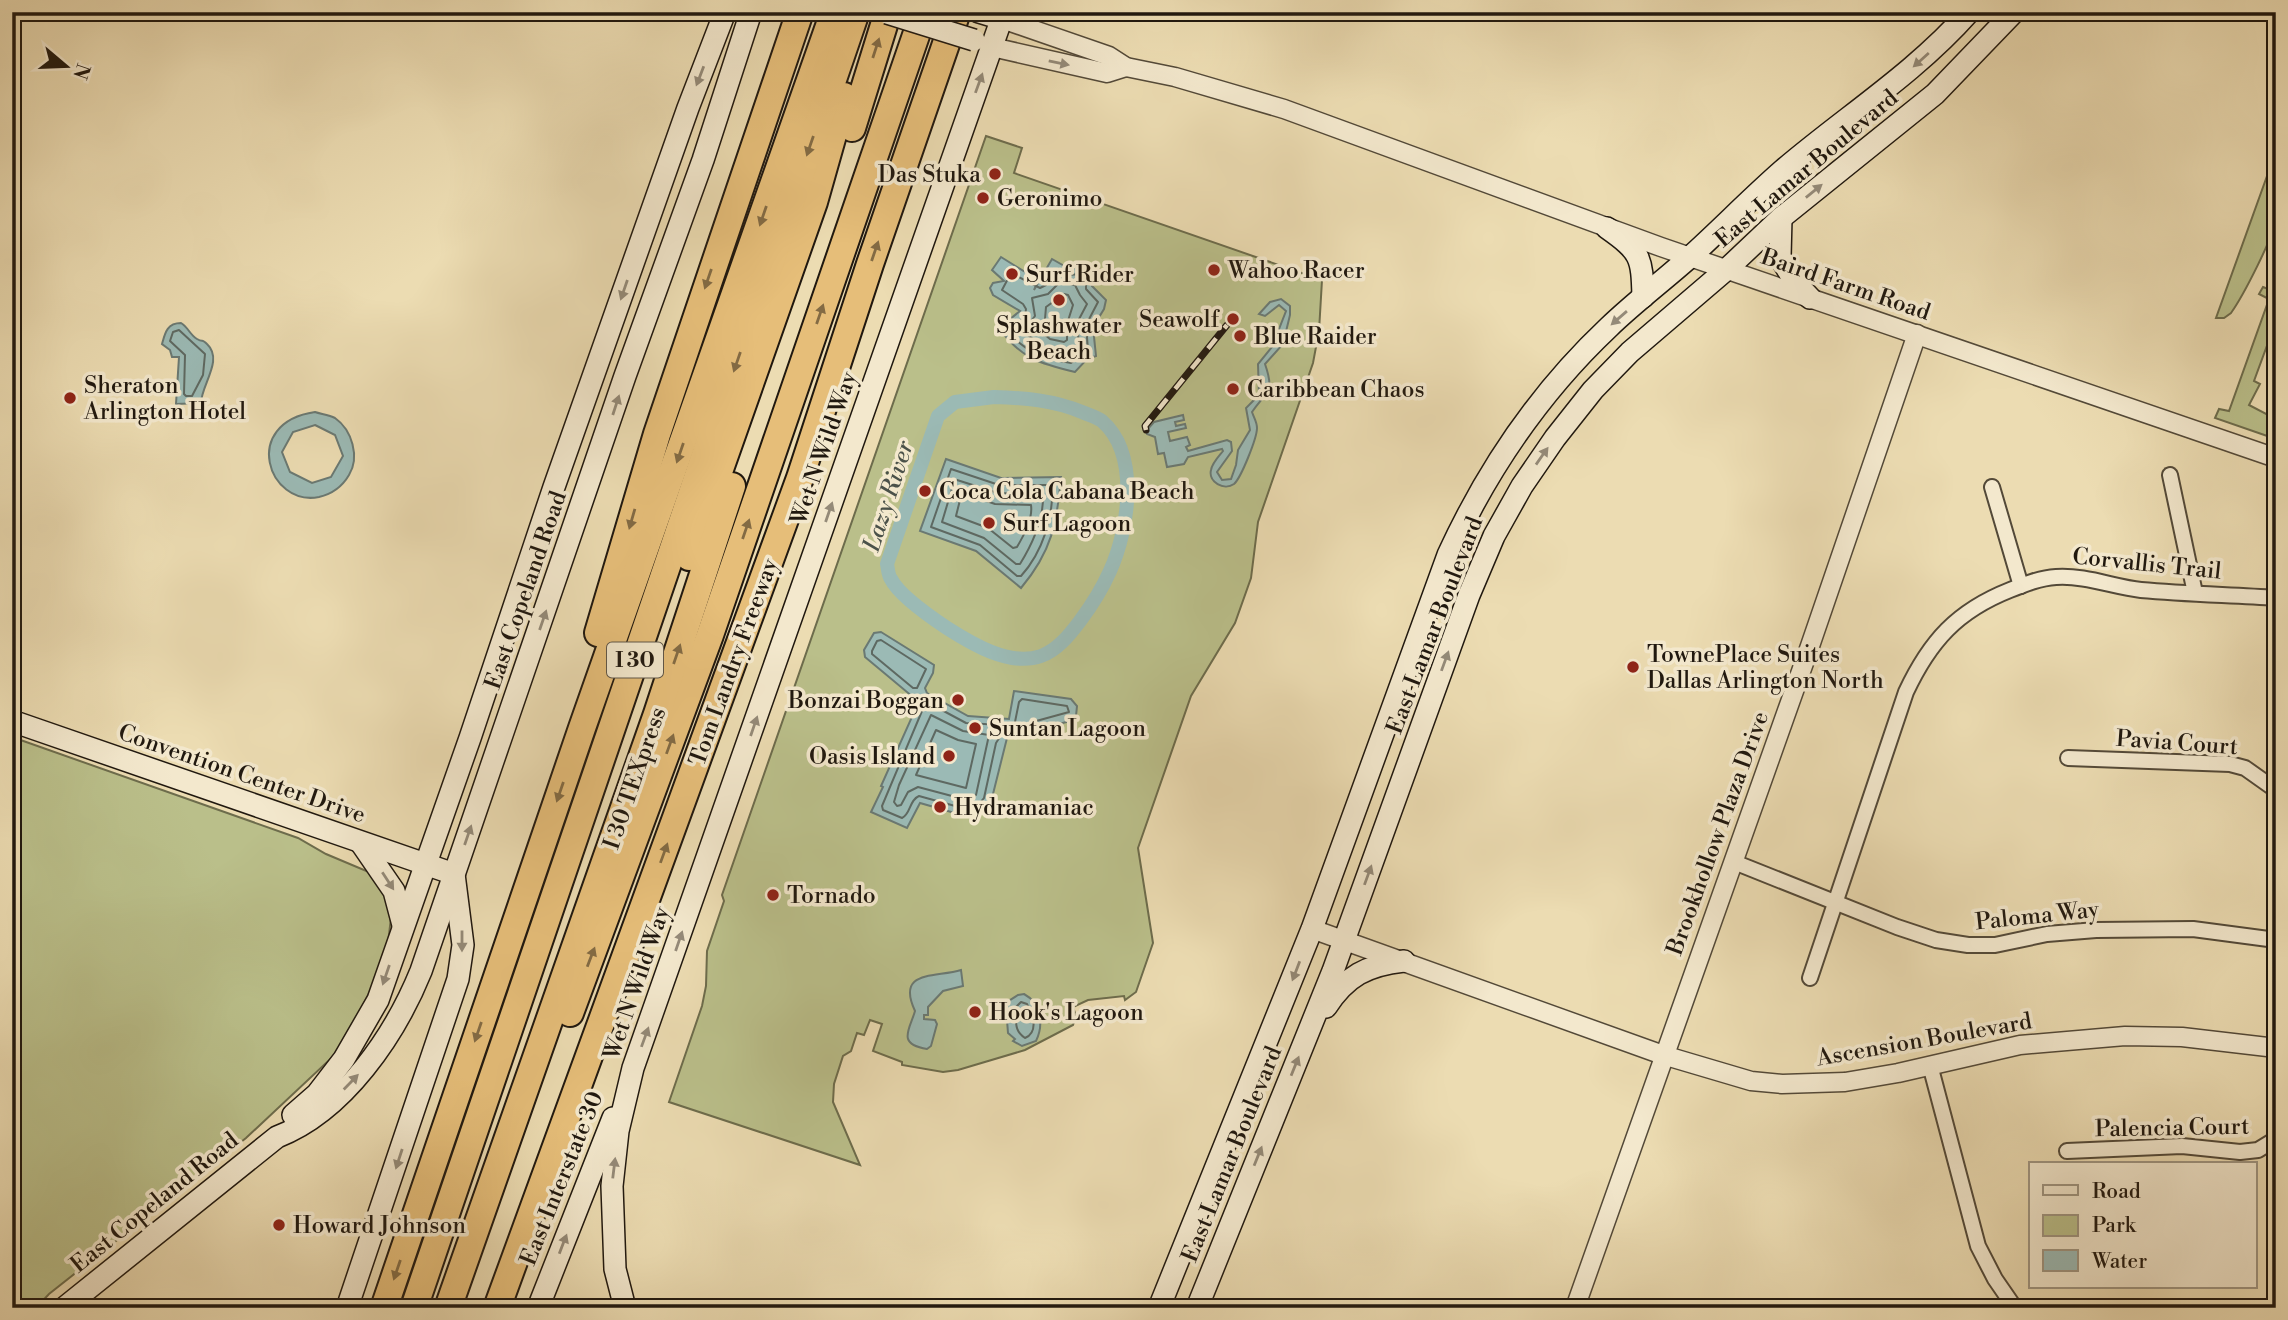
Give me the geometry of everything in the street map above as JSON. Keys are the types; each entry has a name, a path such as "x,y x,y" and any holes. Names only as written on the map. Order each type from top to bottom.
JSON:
{"highway":[{"path":"582,728 587,669 657,434 800,12"},
{"name":"I 30","path":"384,1308 582,728 834,12"},
{"name":"I 30","path":"414,1308 856,12"},
{"path":"821,204 830,151 864,12"},
{"path":"821,204 887,12"},
{"path":"494,1176 551,1061 611,906 715,622 924,12"},
{"name":"Tom Landry Freeway","path":"497,1308 786,515 957,12"},
{"name":"I 30 TEXpress","path":"424,1308 613,763 821,204"},
{"name":"I 30 TEXpress","path":"448,1308 657,714 821,204"}],"main road":[{"name":"East Copeland Road","path":"64,1308 277,1137 290,1117 317,1094 371,1015 550,498 725,12"},
{"name":"East Copeland Road","path":"277,1137 299,1129 333,1100 380,1048 400,1018 411,995 751,12"},
{"path":"887,12 983,44"},
{"name":"East Lamar Boulevard","path":"1159,1308 1312,929 1448,555 1482,488 1523,425 1593,343 1783,170 1891,87 1969,12"},
{"name":"East Lamar Boulevard","path":"1198,1308 1345,940 1480,569 1522,486 1573,414 1630,352 1727,269 1781,218 1935,94 2009,14"},
{"name":"Wet N Wild Way","path":"625,1308 615,1269 612,1186 618,1131 634,1068 993,15"},
{"path":"659,190 688,200"},
{"path":"1781,218 1780,257 1795,282 1810,298"},
{"path":"1607,228 1637,253 1643,268 1643,297"},
{"path":"1448,555 1480,569"},
{"name":"Convention Center Drive","path":"12,721 454,874"},
{"path":"360,843 394,891 403,925"},
{"path":"348,1308 458,979 463,945 454,874"},
{"path":"1309,1032 1338,989 1357,974 1383,963 1404,961"},
{"name":"East Interstate 30","path":"538,1308 634,1068"}],"street":[{"path":"993,15 1109,56 1126,67"},
{"path":"983,44 1107,73 1126,67"},
{"name":"Baird Farm Road","path":"1126,67 1175,77 1284,109 1689,257 2276,458"},
{"name":"Brookhollow Plaza Drive","path":"1575,1308 1734,862 1917,334"},
{"path":"2170,475 2195,593"},
{"path":"1992,488 2021,586"},
{"name":"Corvallis Trail","path":"1810,978 1906,692 1921,660 1960,616 1984,600 2021,586 2057,577 2140,590 2276,598"},
{"name":"Pavia Court","path":"2068,758 2230,764 2245,768 2276,790"},
{"name":"Paloma Way","path":"1734,862 1936,940 1968,945 1995,945 2047,934 2096,930 2193,929 2276,940"},
{"name":"Ascension Boulevard","path":"1312,929 1664,1055 1751,1081 1782,1084 1845,1082 2020,1045 2124,1036 2182,1037 2276,1048"},
{"path":"1930,1065 1978,1246 1995,1279 2015,1308"},
{"name":"Palencia Court","path":"2067,1151 2182,1146 2241,1152 2258,1150 2276,1139"}],"green space":[{"path":"986,136 1022,148 1014,173 1322,280 1319,331 1313,363 1258,522 1251,578 1235,623 1191,696 1138,848 1153,943 1136,992 1125,1000 1124,996 1088,1000 1073,1007 1076,1016 1073,1025 1025,1050 943,1072 902,1065 902,1062 873,1051 882,1024 870,1020 864,1035 857,1033 851,1051 843,1056 834,1084 833,1102 860,1165 669,1102 702,1006 706,986 707,951 724,901 722,895"},
{"path":"2276,151 2276,187 2268,212 2276,217 2274,226 2250,280 2231,313 2224,318 2216,318"},
{"path":"2263,287 2276,290 2276,321 2254,381 2260,384 2249,405 2276,419 2276,439 2215,418 2219,409 2229,411 2269,299 2259,294"},
{"path":"12,737 298,838 326,854 376,875 392,909 388,943 380,972 340,1050 246,1138 49,1294 36,1308 12,1308"}],"water":[{"path":"1001,257 1038,280 1034,290 1052,259 1068,268 1074,268 1077,263 1081,263 1087,268 1092,286 1106,300 1104,309 1093,327 1096,356 1087,359 1075,372 1032,358 1007,338 999,328 1020,311 993,295 990,288 993,283 1004,281 992,270"},
{"path":"1281,299 1290,306 1283,344 1265,364 1268,391 1252,412 1256,433 1237,480 1230,486 1222,486 1212,478 1212,467 1222,449 1188,457 1184,464 1167,467 1164,453 1158,454 1155,437 1146,431 1154,422 1183,415 1184,420 1175,422 1176,426 1185,424 1186,428 1168,432 1170,441 1187,437 1190,445 1186,447 1188,451 1227,440 1231,442 1232,451 1217,472 1222,480 1231,479 1238,450 1250,430 1246,408 1259,395 1258,364 1272,347 1286,311 1279,305 1265,316 1259,314 1270,302"},
{"path":"181,323 212,350 213,365 201,403 176,404 179,357 172,357 170,350 162,344 170,327"},
{"path":"315,412 335,418 346,429 354,460 349,475 332,492 319,497 301,497 286,489 276,477 270,462 270,446 277,431 292,419","holes":["315,425 335,435 343,456 331,477 312,483 290,472 282,452 293,432"]},
{"name":"Surf Lagoon","path":"946,459 1001,478 1061,477 1051,536 1040,562 1021,588 976,551 920,531"},
{"name":"Suntan Lagoon","path":"881,632 934,665 925,688 927,693 968,716 1009,719 1014,691 1071,699 1077,706 1076,716 1070,721 1007,738 991,802 975,816 965,816 920,803 907,828 871,812 916,708 913,697 865,657 864,650 874,633"},
{"path":"961,970 963,986 943,991 928,1007 928,1015 924,1015 924,1019 935,1020 937,1024 931,1046 927,1049 917,1047 908,1040 908,1030 915,1011 910,998 910,988 921,978"},
{"path":"1024,994 1037,1009 1040,1028 1036,1041 1022,1046 1013,1041 1015,1039 1008,1033 1007,1020 1010,1019 1004,1004"}],"waterway":[{"name":"Lazy River","path":"994,397 1050,402 1102,421 1114,435 1122,452 1126,472 1126,514 1117,554 1104,584 1063,641 1053,650 1029,659 1017,659 992,652 947,628 901,592 890,577 887,564 938,416 955,402 994,397"}],"railway":[{"path":"1146,430 1145,426 1227,325"}],"place":[{"name":"Das Stuka","path":"995,174"},
{"name":"Geronimo","path":"983,198"},
{"name":"Wahoo Racer","path":"1214,270"},
{"name":"Surf Rider","path":"1012,274"},
{"name":"Splashwater Beach","path":"1059,300"},
{"name":"Seawolf","path":"1233,319"},
{"name":"Blue Raider","path":"1240,336"},
{"name":"Caribbean Chaos","path":"1233,389"},
{"name":"Sheraton Arlington Hotel","path":"70,398"},
{"name":"Coca Cola Cabana Beach","path":"925,491"},
{"name":"Surf Lagoon","path":"989,523"},
{"name":"TownePlace Suites Dallas Arlington North","path":"1633,667"},
{"name":"Bonzai Boggan","path":"958,700"},
{"name":"Suntan Lagoon","path":"975,728"},
{"name":"Oasis Island","path":"949,756"},
{"name":"Hydramaniac","path":"940,807"},
{"name":"Tornado","path":"773,895"},
{"name":"Hook's Lagoon","path":"975,1012"},
{"name":"Howard Johnson","path":"279,1225"}]}
